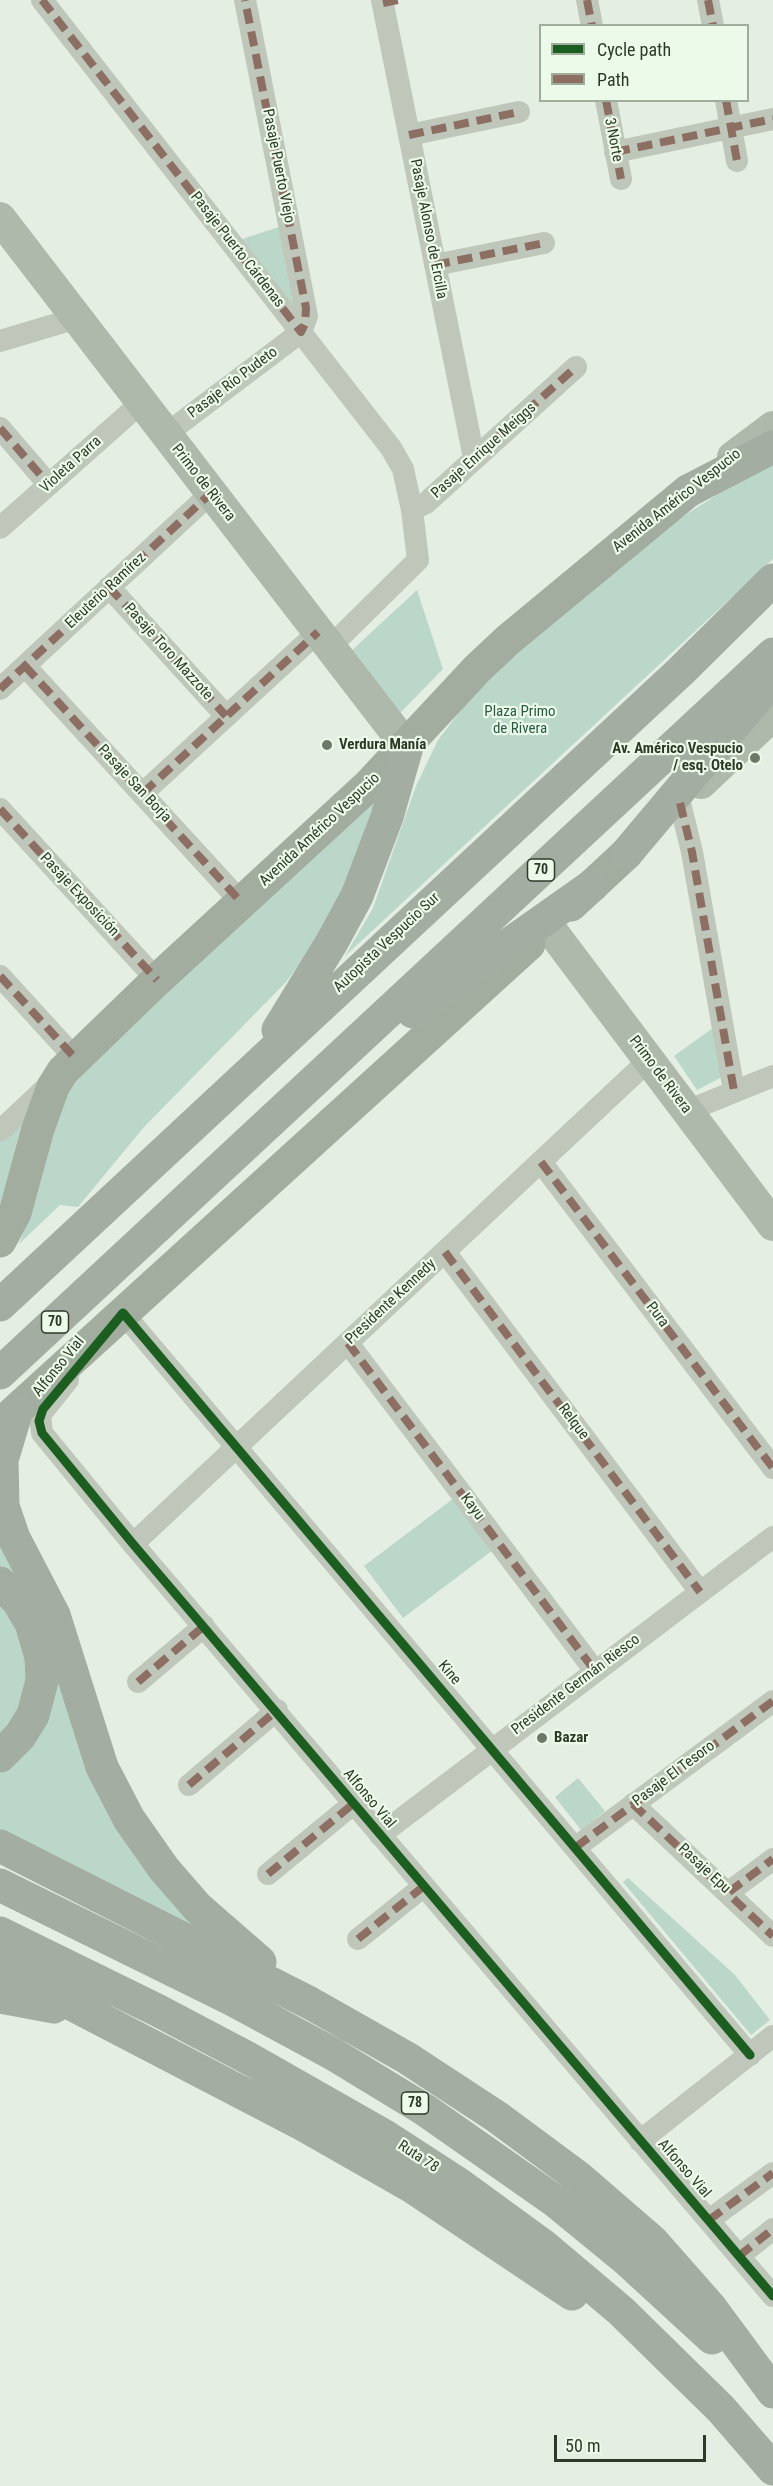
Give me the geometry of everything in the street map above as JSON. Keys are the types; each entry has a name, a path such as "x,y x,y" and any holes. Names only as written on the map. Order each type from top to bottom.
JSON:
{"highway":[{"path":"688,490 773,447"},
{"name":"Autopista Vespucio Sur","path":"0,1305 242,1077 681,671 773,580"},
{"name":"70","path":"0,1373 773,654"},
{"path":"626,854 773,679"},
{"path":"242,1077 284,1022 346,919 374,853 407,747"},
{"path":"309,1085 594,885"},
{"path":"9,1418 2,1460 3,1506 14,1538 54,1615 102,1767 129,1819 181,1890 219,1929 310,2003"},
{"path":"0,1583 18,1601 31,1623 39,1646 42,1670 41,1692 33,1715 20,1736 0,1756"},
{"path":"0,1846 310,2003 407,2058 462,2093 578,2177 652,2241 681,2271 773,2392"},
{"name":"78","path":"0,1885 233,2000 357,2069 459,2132 555,2200 627,2260 700,2326 773,2403"},
{"name":"Ruta 78","path":"0,1933 206,2035 415,2154 544,2246 621,2311 721,2409 773,2469"},
{"path":"0,1967 300,2123 414,2188 669,2357"},
{"path":"0,1997 105,2021"}],"main road":[{"name":"Avenida Américo Vespucio","path":"0,1241 15,1213 38,1129 53,1087 69,1065 407,747 478,668 516,633 688,490"},
{"path":"9,1418 626,854"}],"street":[{"name":"Pasaje Puerto Cárdenas","path":"42,0 396,454 406,477 412,510"},
{"name":"Pasaje Puerto Viejo","path":"245,0 306,308 305,324 300,332"},
{"path":"587,0 592,24"},
{"path":"708,0 713,24"},
{"name":"Pasaje Alonso de Ercilla","path":"387,1 409,135 474,458"},
{"name":"3 Norte","path":"606,102 621,179"},
{"path":"726,102 737,161"},
{"path":"409,135 519,112"},
{"path":"615,153 773,119"},
{"name":"Primo de Rivera","path":"0,218 407,747"},
{"path":"435,265 544,243"},
{"path":"0,341 77,318"},
{"name":"Pasaje Río Pudeto","path":"166,434 300,332"},
{"name":"Pasaje Enrique Meiggs","path":"412,510 426,503 576,367"},
{"name":"Violeta Parra","path":"0,528 142,402"},
{"name":"Avenida Américo Vespucio","path":"688,490 773,427"},
{"path":"0,428 49,485"},
{"name":"Eleuterio Ramírez","path":"0,689 211,493"},
{"path":"143,793 226,716 324,639 418,560 412,510"},
{"name":"Pasaje Toro Mazzote","path":"109,587 226,716"},
{"name":"Pasaje San Borja","path":"25,666 242,903"},
{"path":"626,854 773,715"},
{"path":"681,803 692,852 734,1091"},
{"name":"Pasaje Exposición","path":"0,809 157,980"},
{"name":"Primo de Rivera","path":"548,926 773,1225"},
{"path":"0,976 69,1065 0,1131"},
{"name":"Presidente Kennedy","path":"133,1544 649,1060"},
{"path":"687,1111 773,1076"},
{"name":"Pura","path":"541,1162 773,1468"},
{"name":"Relque","path":"445,1252 700,1592"},
{"name":"Kine","path":"123,1313 750,2055"},
{"name":"Alfonso Vial","path":"123,1313 43,1409 39,1421 42,1433 133,1544 277,1710 353,1804 773,2296"},
{"name":"Kayu","path":"348,1343 595,1671"},
{"name":"Presidente Germán Riesco","path":"380,1835 773,1537"},
{"path":"138,1682 204,1626"},
{"name":"Pasaje El Tesoro","path":"576,1847 773,1701"},
{"path":"189,1785 277,1710"},
{"path":"268,1874 353,1804"},
{"name":"Pasaje Epu","path":"633,1804 729,1892 773,1936"},
{"path":"729,1892 773,1858"},
{"path":"358,1939 424,1886"},
{"path":"640,2141 773,2036"},
{"path":"710,2220 773,2173"},
{"path":"739,2256 773,2229"}],"green space":[{"path":"279,227 298,320 239,240"},
{"name":"Plaza Primo de Rivera","path":"773,465 773,559 345,956 373,908 416,786 438,740 480,685 679,519 734,484"},
{"path":"417,590 443,669 400,713 350,652"},
{"path":"398,771 370,839 315,942 287,981 144,1127 78,1207 60,1205 19,1244 36,1199 61,1105 82,1072"},
{"path":"713,1028 722,1077 697,1090 674,1056"},
{"path":"27,1112 0,1214 0,1139"},
{"path":"454,1498 493,1550 403,1618 364,1566"},
{"path":"0,1536 70,1701 227,1951 0,1835 0,1773 8,1768 45,1715 0,1570"},
{"path":"0,1596 9,1605 33,1684 0,1746"},
{"path":"578,1778 605,1811 581,1830 555,1797"},
{"path":"628,1878 735,1975 770,2020 751,2035 623,1882"}],"marked path":[{"path":"42,0 301,332 305,324 306,308 245,0"},
{"path":"383,3 398,0"},
{"path":"587,0 592,24"},
{"path":"708,0 713,24"},
{"path":"606,102 621,179"},
{"path":"726,102 737,161"},
{"path":"409,135 519,112"},
{"path":"615,152 773,119"},
{"path":"435,265 544,243"},
{"path":"474,458 576,367"},
{"path":"0,428 49,485"},
{"path":"0,689 211,493"},
{"path":"109,587 226,716"},
{"path":"143,793 318,632"},
{"path":"25,666 242,903"},
{"path":"680,803 692,852 734,1091"},
{"path":"0,809 157,980"},
{"path":"0,976 75,1058"},
{"path":"541,1162 773,1468"},
{"path":"445,1252 700,1592"},
{"path":"348,1343 595,1671"},
{"path":"138,1682 204,1626"},
{"path":"576,1847 773,1701"},
{"path":"189,1785 277,1710"},
{"path":"268,1874 353,1804"},
{"path":"633,1804 773,1936"},
{"path":"729,1892 773,1859"},
{"path":"358,1939 424,1886"},
{"path":"709,2220 773,2173"},
{"path":"739,2256 773,2229"}],"cycle path":[{"path":"750,2055 123,1313 43,1409 39,1421 42,1433 133,1544 773,2296"}],"place":[{"name":"Verdura Manía","path":"327,745"},
{"name":"Av. Américo Vespucio / esq. Otelo","path":"755,758"},
{"name":"Bazar","path":"542,1738"}]}
